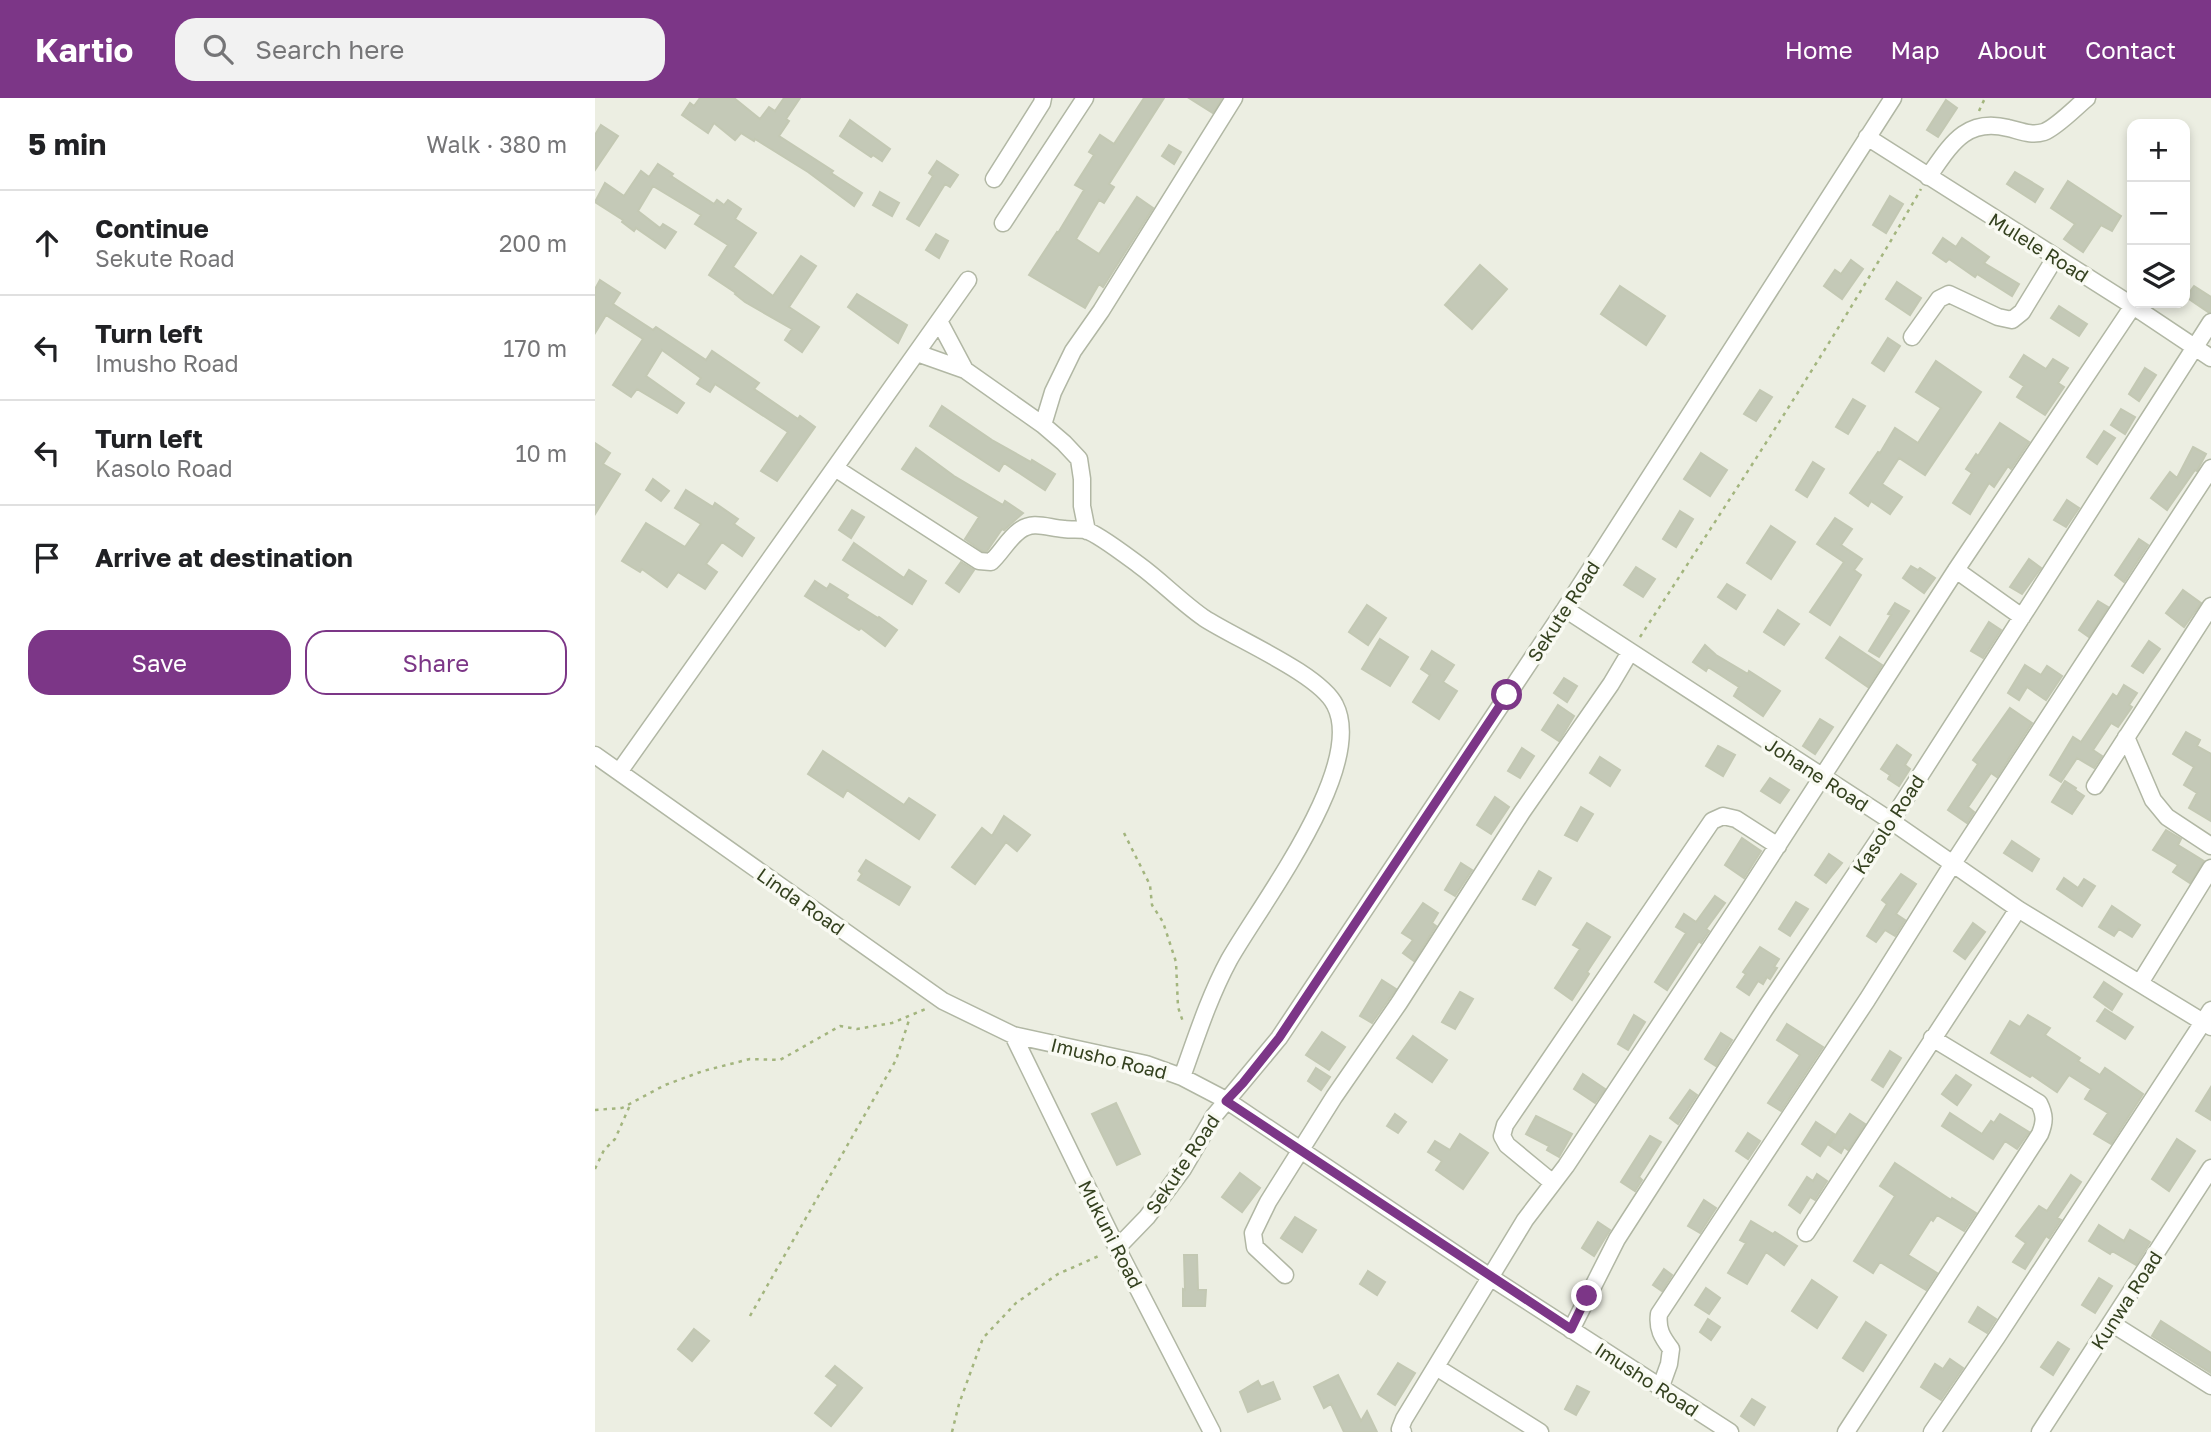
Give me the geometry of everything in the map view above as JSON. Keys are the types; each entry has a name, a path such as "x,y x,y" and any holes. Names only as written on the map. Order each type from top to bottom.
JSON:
{"street":[{"path":"995,179 1043,98"},
{"path":"1003,223 1085,98"},
{"path":"1043,425 1053,393 1073,351 1101,311 1234,98"},
{"name":"Sekute Road","path":"1117,1248 1147,1217 1183,1169 1214,1116 1279,1038 1565,609 1893,98"},
{"path":"1928,177 1948,149 1969,129 1993,124 2030,135 2047,131 2087,98"},
{"name":"Mulele Road","path":"1867,137 2127,302"},
{"path":"1912,337 1940,299 1949,294 1998,317 2012,320 2022,312 2055,258"},
{"path":"619,772 968,280"},
{"path":"1403,1432 1400,1429 1404,1419 1525,1220 1566,1166 1778,846 1956,570 2132,308"},
{"name":"Mulele Road","path":"2136,308 2211,358"},
{"path":"939,321 965,370"},
{"name":"Kasolo Road","path":"1571,1329 1617,1239 1765,1009 1891,821 2211,322"},
{"path":"917,353 965,370 1064,443 1079,459 1082,506 1087,531"},
{"path":"835,468 979,561 991,562 1017,532 1026,527 1040,524 1087,531 1140,566 1205,618 1321,687 1335,704 1342,726 1341,749 1318,813 1270,898 1230,959 1212,996 1182,1077"},
{"path":"1660,1389 1671,1349 1660,1334 1657,1324 1659,1314 1852,1023 2211,468"},
{"path":"1956,570 2022,617"},
{"path":"2095,786 2211,606"},
{"name":"Johane Road","path":"1565,609 1891,821 2018,909 2140,983 2208,1020"},
{"path":"1285,1275 1255,1247 1253,1233 1268,1202 1334,1097 1630,652"},
{"path":"2126,737 2153,800 2167,817 2211,846"},
{"name":"Linda Road","path":"595,755 943,1001 1013,1035"},
{"path":"1553,1183 1507,1146 1502,1136 1505,1125 1712,821 1723,816 1736,819 1778,846"},
{"path":"2140,983 2211,868"},
{"path":"1806,1233 2018,909"},
{"path":"1932,1432 2208,1020"},
{"name":"Imusho Road","path":"1013,1035 1146,1064 1182,1077 1226,1101 1660,1389 1730,1432"},
{"name":"Mukuni Road","path":"1013,1035 1117,1248 1212,1432"},
{"path":"1846,1432 2044,1125 2045,1113 2039,1103 1932,1038"},
{"name":"Kunwa Road","path":"2040,1432 2211,1168"},
{"path":"2111,1323 2211,1385"},
{"path":"1436,1367 1540,1432"}],"path":[{"path":"1630,652 1741,483 1879,262 1928,177"},
{"path":"1124,832 1150,885 1152,905 1163,922 1176,962 1178,1007 1194,1044"},
{"path":"595,1110 622,1108 665,1085 703,1071 750,1059 780,1060 840,1026 857,1029 892,1023 943,1001"},
{"path":"750,1316 828,1183 896,1059 910,1017"},
{"path":"595,1169 604,1150 615,1139 632,1103"},
{"path":"952,1432 959,1404 983,1338 1016,1303 1058,1274 1117,1248"}],"building":[{"path":"700,98 734,98 760,119 769,107 775,111 784,98 800,98 779,136 862,193 854,206 808,172 755,139 754,141 741,133 735,140 714,123 708,133 682,115 690,103 694,106"},
{"path":"1144,98 1164,98 1109,184 1114,187 1104,203 1099,200 1076,239 1099,254 1137,197 1153,208 1103,287 1099,284 1085,308 1029,275 1084,190 1075,185 1094,155 1089,152 1100,135 1114,144"},
{"path":"1189,98 1222,98 1213,113"},
{"path":"1946,100 1957,108 1938,137 1927,130"},
{"path":"850,120 890,149 882,161 873,155 871,157 840,136"},
{"path":"601,125 618,136 595,170 595,135"},
{"path":"1169,145 1181,152 1174,164 1162,156"},
{"path":"937,161 958,175 950,187 945,184 919,226 907,219 933,176 929,173"},
{"path":"658,164 673,174 671,176 714,204 717,200 724,205 728,200 741,209 735,219 756,233 733,267 773,296 801,256 816,266 789,307 819,327 802,352 785,340 792,329 745,302 709,275 728,245 695,224 701,215 653,186 638,211 660,228 663,224 676,232 665,248 636,228 634,231 622,222 623,220 595,202 605,183 624,196 641,171 649,177"},
{"path":"2015,172 2043,189 2035,202 2007,184"},
{"path":"2068,181 2121,216 2112,231 2101,225 2083,252 2064,239 2075,224 2051,208"},
{"path":"880,192 899,203 892,216 873,205"},
{"path":"1890,196 1903,204 1886,233 1873,225"},
{"path":"936,234 948,241 939,258 926,250"},
{"path":"1943,238 1956,247 1962,238 1989,257 1984,263 2019,284 2012,296 1977,274 1975,277 1949,259 1946,262 1933,253"},
{"path":"1851,260 1863,269 1842,299 1824,286 1835,270 1841,274"},
{"path":"1480,265 1507,289 1472,329 1445,305"},
{"path":"600,280 620,293 613,304 653,330 656,327 706,360 712,351 759,383 754,389 798,419 800,416 815,427 777,481 761,471 788,432 715,384 710,392 697,384 701,378 662,350 646,376 684,403 677,413 637,389 631,397 613,385 643,339 606,315 595,333 595,289"},
{"path":"1897,282 1921,298 1910,315 1886,299"},
{"path":"1620,286 1665,316 1646,345 1601,314"},
{"path":"2194,286 2211,297 2211,312 2190,300 2190,292"},
{"path":"857,294 907,325 898,343 848,307"},
{"path":"2059,306 2087,324 2079,336 2051,318"},
{"path":"1888,338 1900,346 1884,371 1872,363"},
{"path":"2024,355 2046,369 2053,359 2068,368 2058,383 2064,387 2045,415 2017,397 2024,386 2010,377"},
{"path":"1936,361 1981,392 1925,475 1899,458 1882,484 1902,497 1890,514 1871,501 1868,506 1850,493 1895,428 1918,443 1941,408 1916,392"},
{"path":"2145,368 2156,375 2139,401 2129,394"},
{"path":"1760,390 1772,397 1756,421 1744,414"},
{"path":"1853,399 1865,406 1848,434 1836,427"},
{"path":"942,406 992,440 1055,474 1045,490 1004,463 999,471 930,426"},
{"path":"2121,409 2135,417 2125,434 2111,425"},
{"path":"2000,423 2029,442 2011,469 2008,466 1994,487 1989,483 1970,514 1953,503 1972,473 1966,469"},
{"path":"2104,431 2115,438 2097,464 2087,457"},
{"path":"595,443 610,453 603,464 620,474 595,514"},
{"path":"2193,447 2206,454 2197,471 2195,470 2167,510 2151,498 2170,472 2177,478"},
{"path":"916,448 954,476 1003,505 1005,501 1023,513 1002,529 987,551 982,551 965,539 979,517 902,469"},
{"path":"1701,453 1727,470 1710,496 1684,479"},
{"path":"1813,462 1824,469 1807,497 1796,490"},
{"path":"653,479 669,491 661,501 646,490"},
{"path":"686,490 713,507 715,503 738,519 734,524 754,538 742,556 722,542 706,564 717,572 705,589 678,572 667,587 642,569 640,572 622,561 646,523 685,547 701,524 675,508"},
{"path":"2067,500 2079,508 2066,527 2054,520"},
{"path":"852,510 864,517 851,538 839,530"},
{"path":"1680,511 1693,519 1676,547 1663,539"},
{"path":"1835,518 1852,529 1841,545 1862,559 1854,570 1861,575 1830,625 1810,612 1844,562 1817,544"},
{"path":"1771,526 1795,542 1771,579 1747,563"},
{"path":"2139,539 2148,545 2124,582 2115,575"},
{"path":"854,543 904,578 909,570 926,581 912,604 843,560"},
{"path":"2029,559 2041,568 2022,594 2010,587"},
{"path":"961,562 974,570 959,592 946,583"},
{"path":"1911,566 1918,570 1920,568 1935,578 1924,593 1903,578"},
{"path":"1636,567 1655,579 1643,597 1624,585"},
{"path":"815,581 827,589 830,584 848,595 846,598 897,630 885,646 861,628 859,630 805,596"},
{"path":"1727,584 1745,595 1736,609 1718,597"},
{"path":"2183,590 2201,603 2184,627 2166,613"},
{"path":"2098,601 2108,607 2089,637 2079,630"},
{"path":"1895,603 1909,611 1879,657 1869,651 1891,615 1888,614"},
{"path":"1367,605 1386,618 1368,645 1349,632"},
{"path":"1778,610 1799,624 1784,645 1764,632"},
{"path":"1989,622 2001,630 1983,658 1971,651"},
{"path":"1840,637 1882,665 1868,687 1826,658"},
{"path":"1380,639 1408,657 1390,686 1362,669"},
{"path":"2149,641 2160,649 2143,673 2132,666"},
{"path":"1705,645 1716,655 1748,674 1749,671 1780,691 1763,716 1734,696 1739,687 1708,667 1706,671 1693,662"},
{"path":"1432,651 1454,665 1443,682 1457,691 1439,719 1413,702 1430,675 1421,669"},
{"path":"2025,665 2041,675 2047,666 2062,676 2046,700 2027,687 2019,700 2008,693"},
{"path":"1564,678 1577,686 1567,702 1554,693"},
{"path":"2124,685 2137,693 2129,705 2132,707 2118,727 2111,723 2093,750 2102,756 2094,768 2077,758 2061,782 2050,775 2073,737 2081,742 2113,694 2117,697"},
{"path":"1558,705 1574,716 1559,741 1542,730"},
{"path":"2010,708 2032,723 1997,777 1991,773 1968,807 1974,812 1967,823 1948,810 1978,764 1973,760"},
{"path":"1820,719 1833,727 1815,754 1803,746"},
{"path":"2186,732 2200,740 2197,746 2211,754 2211,821 2189,808 2197,793 2184,785 2194,767 2173,754"},
{"path":"1897,745 1911,755 1905,765 1910,769 1899,786 1888,779 1890,775 1881,769"},
{"path":"1718,746 1735,755 1723,776 1706,766"},
{"path":"1522,748 1534,756 1520,778 1508,771"},
{"path":"823,751 904,805 909,798 935,815 919,839 847,790 843,797 808,774"},
{"path":"1600,757 1620,770 1610,786 1590,773"},
{"path":"1770,778 1789,790 1780,803 1761,791"},
{"path":"2065,781 2084,796 2072,814 2052,802"},
{"path":"1495,797 1509,807 1491,834 1477,825"},
{"path":"1581,807 1593,814 1577,841 1565,835"},
{"path":"1004,816 1030,835 1017,851 1006,842 975,884 952,867 982,828 992,836"},
{"path":"2166,830 2181,839 2178,845 2204,861 2190,883 2173,872 2178,865 2153,850"},
{"path":"1742,838 1761,851 1744,878 1725,865"},
{"path":"2012,841 2039,859 2032,871 2004,853"},
{"path":"1829,854 1842,863 1826,883 1815,875"},
{"path":"866,860 910,887 899,905 858,880 862,874 859,871"},
{"path":"1461,863 1472,870 1455,896 1445,890"},
{"path":"1539,871 1551,878 1535,905 1523,899"},
{"path":"1901,874 1916,884 1896,914 1905,920 1895,936 1885,930 1876,942 1867,936 1887,904 1882,900"},
{"path":"2064,878 2078,888 2084,879 2095,886 2082,906 2057,889"},
{"path":"1715,896 1725,903 1706,929 1709,931 1701,943 1699,941 1667,990 1655,982 1686,933 1676,927 1684,914 1696,922"},
{"path":"1796,902 1808,909 1790,936 1779,929"},
{"path":"1423,903 1438,913 1432,923 1436,926 1414,961 1403,953 1413,940 1402,933"},
{"path":"2112,906 2140,925 2132,937 2119,929 2114,936 2099,927"},
{"path":"1587,923 1610,937 1572,1000 1555,988 1580,949 1573,945"},
{"path":"1973,923 1985,932 1965,959 1954,951"},
{"path":"1760,947 1779,959 1774,967 1777,968 1763,984 1758,981 1749,995 1737,987 1746,974 1743,972"},
{"path":"1382,980 1396,989 1372,1023 1360,1016"},
{"path":"2104,982 2122,994 2112,1010 2094,997"},
{"path":"1460,992 1473,999 1455,1029 1442,1022"},
{"path":"2105,1009 2133,1027 2125,1039 2097,1021"},
{"path":"1634,1015 1645,1022 1628,1050 1618,1044"},
{"path":"2028,1015 2050,1028 2045,1035 2080,1058 2078,1061 2100,1075 2105,1068 2143,1094 2111,1144 2094,1134 2108,1113 2085,1099 2091,1089 2069,1075 2057,1092 1991,1053 2010,1021 2020,1027"},
{"path":"1787,1024 1823,1047 1781,1111 1768,1103 1800,1055 1777,1040"},
{"path":"1322,1032 1345,1047 1329,1070 1306,1055"},
{"path":"1721,1033 1732,1040 1716,1066 1705,1059"},
{"path":"1413,1036 1447,1060 1432,1082 1397,1058"},
{"path":"1890,1051 1901,1058 1883,1087 1872,1080"},
{"path":"1316,1068 1330,1077 1321,1090 1308,1081"},
{"path":"1583,1074 1605,1089 1595,1103 1574,1089"},
{"path":"1956,1075 1971,1085 1957,1105 1942,1094"},
{"path":"2211,1087 2211,1120 2196,1111"},
{"path":"1690,1090 1697,1095 1678,1124 1670,1118"},
{"path":"1116,1103 1140,1154 1117,1165 1092,1114"},
{"path":"1950,1113 1982,1134 2000,1114 2029,1132 2017,1149 2005,1141 1993,1159 1942,1126"},
{"path":"1395,1114 1406,1122 1398,1133 1387,1126"},
{"path":"1850,1114 1865,1124 1848,1150 1844,1147 1841,1153 1829,1145"},
{"path":"1536,1116 1572,1134 1559,1157 1547,1150 1549,1146 1526,1134"},
{"path":"1816,1122 1834,1134 1820,1156 1802,1144"},
{"path":"1748,1133 1760,1141 1748,1159 1736,1151"},
{"path":"1460,1134 1488,1153 1463,1189 1436,1170 1442,1161 1428,1152 1435,1141 1450,1150"},
{"path":"1650,1136 1661,1142 1639,1177 1642,1180 1635,1191 1621,1182"},
{"path":"2177,1139 2195,1151 2169,1191 2152,1179"},
{"path":"1895,1163 1976,1213 1964,1231 1937,1215 1933,1221 1931,1219 1908,1255 1937,1273 1926,1290 1880,1262 1873,1273 1854,1261 1895,1196 1880,1186"},
{"path":"1240,1173 1260,1188 1242,1212 1222,1197"},
{"path":"1817,1174 1827,1181 1815,1200 1810,1197 1800,1213 1789,1205 1807,1177 1813,1181"},
{"path":"2071,1175 2081,1182 2057,1218 2061,1220 2049,1238 2046,1236 2025,1269 2013,1262 2026,1243 2016,1236 2039,1206 2047,1211"},
{"path":"1704,1200 1716,1208 1700,1233 1688,1226"},
{"path":"1295,1217 1316,1230 1302,1252 1281,1238"},
{"path":"1751,1221 1797,1246 1784,1265 1766,1252 1747,1284 1728,1273 1746,1243 1740,1240"},
{"path":"1598,1222 1610,1230 1594,1256 1582,1248"},
{"path":"2099,1225 2124,1241 2130,1230 2150,1242 2136,1265 2089,1241"},
{"path":"1184,1255 1197,1255 1198,1290 1206,1290 1205,1306 1183,1306"},
{"path":"1664,1269 1672,1275 1662,1291 1653,1285"},
{"path":"1368,1271 1385,1282 1377,1295 1360,1284"},
{"path":"2099,1278 2112,1286 2095,1313 2082,1305"},
{"path":"1812,1280 1837,1297 1817,1328 1792,1311"},
{"path":"1706,1288 1720,1298 1709,1314 1695,1305"},
{"path":"1978,1307 1996,1319 1987,1333 1969,1322"},
{"path":"1708,1319 1720,1327 1711,1340 1700,1332"},
{"path":"2161,1321 2211,1353 2211,1373 2152,1336"},
{"path":"1866,1322 1886,1335 1863,1371 1843,1358"},
{"path":"694,1329 709,1341 692,1361 678,1349"},
{"path":"2058,1342 2069,1349 2053,1375 2041,1367"},
{"path":"1950,1359 1963,1368 1941,1400 1921,1387 1935,1364 1943,1369"},
{"path":"1398,1363 1415,1373 1395,1405 1378,1394"},
{"path":"835,1366 862,1388 831,1426 815,1413 838,1385 826,1376"},
{"path":"1338,1375 1361,1421 1367,1411 1377,1432 1344,1432 1331,1404 1324,1408 1314,1387"},
{"path":"1258,1381 1261,1387 1273,1382 1280,1399 1248,1412 1240,1392"},
{"path":"1577,1386 1589,1392 1576,1415 1565,1409"},
{"path":"1752,1399 1765,1407 1754,1425 1741,1416"}],"route":[{"path":"1507,695 1279,1038 1226,1101 1571,1329 1587,1296"}]}
